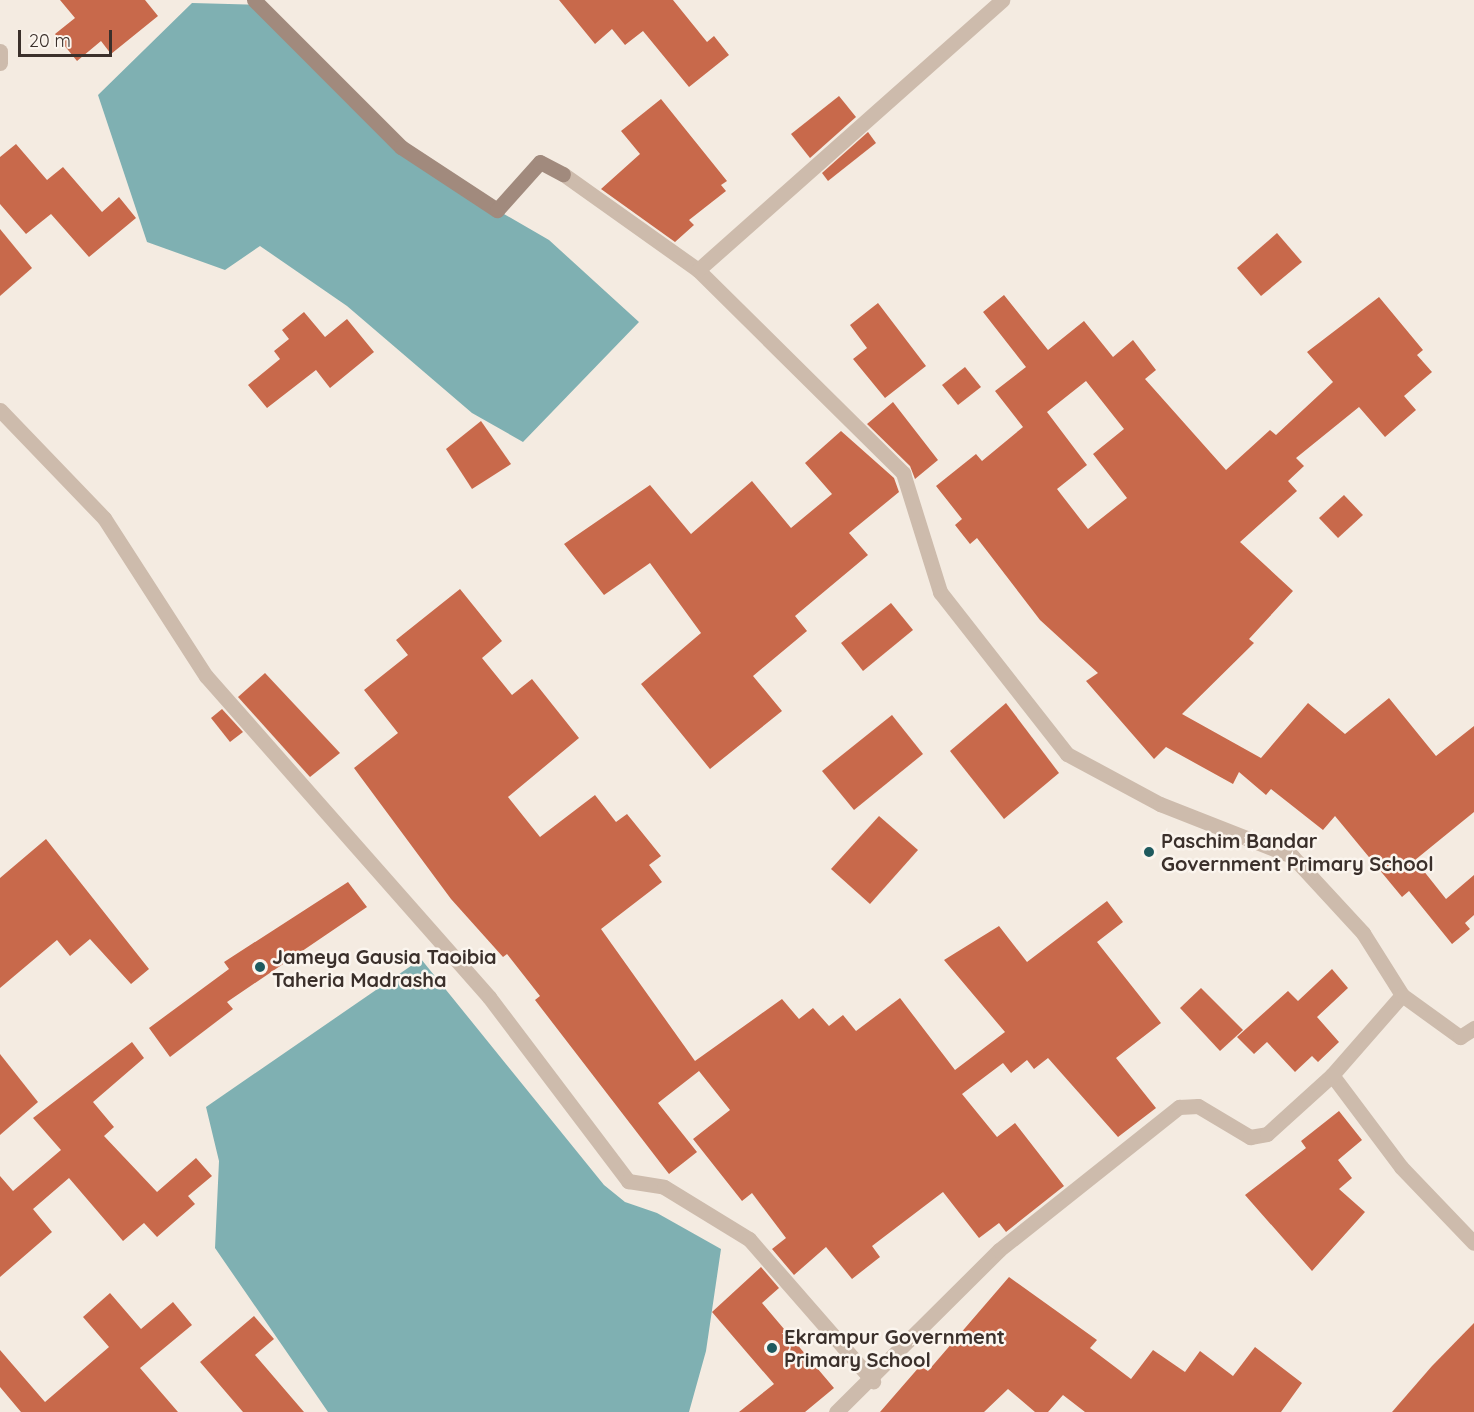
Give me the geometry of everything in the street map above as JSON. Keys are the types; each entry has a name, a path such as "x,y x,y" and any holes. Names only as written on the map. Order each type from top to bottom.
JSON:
{"street":[{"path":"254,0 401,147 497,210 540,162 563,174 698,270 903,474 940,592 1067,754 1160,804 1292,856 1363,933 1402,995 1460,1037 1474,1028"},
{"path":"698,270 1002,0"},
{"path":"0,51 0,63"},
{"path":"0,411 104,518 206,676 489,997 628,1181 664,1187 756,1245 873,1381"},
{"path":"836,1412 873,1381 999,1250 1162,1118 1179,1107 1198,1106 1250,1137 1267,1134 1332,1075 1402,995"},
{"path":"1332,1075 1401,1167 1474,1243"}],"water":[{"path":"192,3 266,5 419,165 549,240 639,322 523,442 472,413 347,306 260,246 225,270 147,242 98,95"},
{"path":"421,959 604,1185 625,1202 657,1213 721,1249 706,1351 689,1412 328,1412 215,1248 219,1161 206,1107"}],"building":[{"path":"60,0 145,0 158,16 111,54 101,41 77,61 55,34 75,18"},
{"path":"559,0 673,0 707,42 714,36 729,55 689,87 643,31 625,45 612,29 595,44"},
{"path":"839,96 856,117 810,158 791,134"},
{"path":"661,99 727,181 721,185 726,191 689,220 694,225 675,242 601,189 640,154 621,131"},
{"path":"868,132 876,143 828,181 822,173"},
{"path":"16,144 47,180 63,167 102,212 119,197 136,218 89,257 51,214 26,234 0,204 0,157"},
{"path":"0,229 32,268 0,296"},
{"path":"1277,233 1302,262 1261,296 1237,268"},
{"path":"1004,295 1048,350 1084,321 1113,357 1133,340 1156,370 1145,379 1226,470 1270,430 1276,435 1333,382 1307,352 1379,297 1423,350 1417,355 1432,372 1404,396 1416,410 1385,437 1359,407 1296,458 1304,466 1288,481 1297,491 1240,542 1293,591 1249,639 1254,643 1182,714 1261,758 1308,703 1345,734 1389,698 1436,756 1474,726 1474,812 1415,860 1446,899 1474,875 1474,915 1465,923 1470,929 1452,944 1409,891 1402,897 1335,816 1323,830 1271,789 1266,795 1239,772 1233,784 1166,747 1154,759 1086,681 1098,673 1040,620 977,538 970,544 955,525 962,519 936,486 976,454 982,461 1023,427 995,391 1026,367 983,312","holes":["1086,381 1124,429 1093,454 1127,498 1088,529 1057,489 1087,465 1047,412"]},
{"path":"878,303 926,366 885,398 853,359 867,348 850,325"},
{"path":"304,312 325,337 347,319 374,352 330,388 316,370 267,408 248,385 280,359 274,351 289,339 282,330"},
{"path":"965,367 981,387 958,405 942,385"},
{"path":"893,402 938,460 915,479 910,466 867,424"},
{"path":"481,421 511,464 472,489 446,449"},
{"path":"841,431 894,478 899,492 849,533 868,555 795,616 807,631 753,676 782,711 710,769 641,684 701,633 650,563 604,595 564,544 650,485 691,534 752,481 791,528 832,494 805,463"},
{"path":"1344,495 1363,515 1338,538 1319,518"},
{"path":"460,589 502,641 482,658 512,695 532,679 579,738 508,797 540,837 595,795 616,822 627,814 661,856 649,865 662,882 601,929 695,1061 782,999 799,1019 813,1008 829,1026 843,1015 856,1031 900,998 955,1070 1005,1032 944,960 999,926 1027,962 1107,901 1123,922 1097,942 1161,1023 1116,1058 1156,1108 1118,1137 1048,1058 1034,1069 1027,1060 1011,1073 1003,1063 962,1094 997,1137 1015,1123 1064,1186 1006,1232 999,1223 979,1238 943,1192 872,1246 880,1257 852,1279 826,1247 794,1275 772,1249 786,1238 752,1193 742,1201 693,1139 730,1110 699,1071 658,1103 697,1152 669,1174 535,1000 540,996 507,954 503,957 451,899 354,768 398,733 364,690 408,655 396,640"},
{"path":"891,603 913,630 863,671 841,643"},
{"path":"265,673 340,753 310,777 238,697"},
{"path":"1006,703 1059,773 1004,819 950,751"},
{"path":"222,709 243,732 230,742 211,718"},
{"path":"892,715 923,754 854,810 822,771"},
{"path":"879,816 918,850 870,904 831,869"},
{"path":"46,839 149,969 131,984 90,939 70,956 57,940 0,988 0,878"},
{"path":"348,882 367,907 227,1002 233,1009 170,1057 149,1028 229,969 224,962"},
{"path":"1332,969 1348,988 1317,1017 1339,1042 1318,1062 1312,1056 1295,1072 1267,1042 1254,1054 1237,1037 1288,991 1298,1001"},
{"path":"1201,988 1243,1030 1220,1051 1180,1008"},
{"path":"132,1042 144,1058 93,1102 114,1127 104,1136 157,1192 196,1158 212,1176 188,1196 195,1204 157,1237 144,1223 123,1241 69,1178 33,1209 52,1232 0,1277 0,1176 13,1191 61,1150 33,1118"},
{"path":"0,1054 38,1102 0,1135"},
{"path":"1339,1111 1362,1140 1338,1160 1352,1178 1339,1189 1365,1212 1312,1271 1245,1195 1306,1148 1301,1141"},
{"name":"Ekrampur Government Primary School","path":"761,1267 779,1288 762,1303 834,1388 805,1412 739,1412 774,1384 712,1312"},
{"path":"1009,1277 1097,1340 1090,1348 1131,1379 1153,1350 1185,1372 1200,1351 1233,1376 1255,1347 1302,1383 1281,1412 1085,1412 1063,1395 1048,1412 1035,1412 1008,1389 984,1412 880,1412 920,1366 928,1371"},
{"path":"110,1293 141,1329 173,1302 192,1325 140,1368 178,1412 21,1412 0,1387 0,1350 45,1402 109,1347 83,1317"},
{"path":"254,1316 274,1339 255,1355 304,1412 243,1412 200,1362"},
{"path":"1474,1323 1474,1412 1392,1412 1432,1366"}],"place":[{"name":"Paschim Bandar Government Primary School","path":"1149,852"},
{"name":"Jameya Gausia Taoibia Taheria Madrasha","path":"260,967"},
{"name":"Ekrampur Government Primary School","path":"772,1348"}]}
